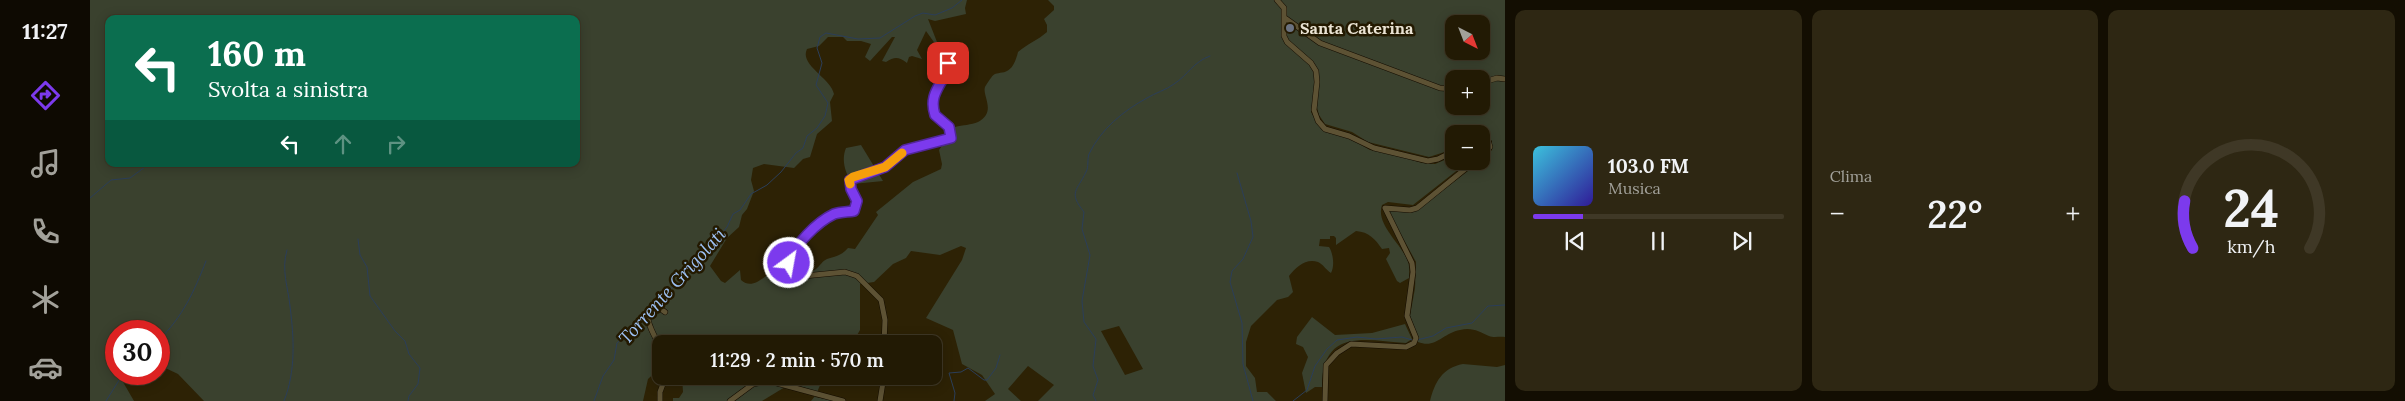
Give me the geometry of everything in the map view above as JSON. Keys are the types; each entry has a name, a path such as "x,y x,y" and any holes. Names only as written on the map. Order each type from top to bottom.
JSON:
{"street":[{"path":"1277,0 1284,8 1283,29 1287,42 1311,63 1316,71 1317,82 1314,110 1318,121 1325,128 1349,136 1374,148 1428,161 1445,156"},
{"path":"1285,18 1320,43 1445,88"},
{"path":"884,335 885,320 881,300 857,276 845,272 804,276 793,270 789,263 791,254 822,222 836,213 854,211 857,201 851,189 850,180 885,167 905,150 951,138 949,127 935,115 933,108 932,98 949,66 942,58"},
{"path":"1490,80 1505,79"},
{"path":"1325,401 1324,379 1326,365 1344,347 1351,344 1409,346 1416,338 1407,316 1413,272 1412,263 1385,208 1410,210 1418,208 1464,170"},
{"path":"655,335 648,318 648,312 650,308 656,305 665,312"},
{"path":"730,401 753,384 769,381 843,401"},
{"path":"660,401 663,385"},
{"path":"880,401 883,385"}],"green space":[{"path":"90,0 967,0 966,14 935,21 928,19 937,42 936,45 926,31 917,50 922,59 912,56 909,57 907,63 897,58 886,62 882,61 895,37 892,37 870,61 865,57 871,44 861,41 847,41 843,37 828,37 819,46 807,49 807,61 832,88 834,94 830,102 832,121 817,134 810,157 803,159 794,168 764,164 753,168 751,180 754,191 747,209 742,215 739,227 727,238 710,266 721,281 725,283 740,270 741,280 752,284 769,274 787,276 806,274 816,269 825,260 841,254 848,248 855,249 878,215 876,212 913,182 941,169 942,164 939,150 955,127 978,122 987,114 988,104 985,87 990,79 994,75 1008,71 1012,67 1018,52 1047,32 1047,25 1044,19 1054,10 1054,6 1048,0 1505,0 1505,337 1491,337 1476,330 1465,329 1454,332 1430,344 1418,342 1410,316 1415,288 1416,262 1387,209 1416,211 1469,170 1490,170 1492,141 1490,139 1490,125 1445,125 1445,152 1429,157 1368,142 1352,132 1325,124 1319,115 1315,100 1311,112 1321,129 1349,138 1370,150 1390,153 1422,163 1435,164 1445,160 1445,170 1458,170 1413,205 1388,202 1382,205 1382,220 1405,255 1409,266 1409,278 1400,283 1397,281 1386,259 1390,253 1389,248 1382,249 1371,237 1356,231 1336,245 1336,238 1334,236 1330,236 1330,239 1320,239 1319,246 1329,247 1332,253 1331,273 1320,263 1309,261 1298,267 1289,276 1293,292 1288,297 1277,300 1251,326 1246,342 1246,366 1255,378 1257,392 1267,392 1276,401 1038,401 1054,385 1028,366 1008,389 1021,401 985,401 995,394 982,375 962,364 953,330 926,318 962,260 966,248 961,246 940,255 911,251 906,258 893,264 874,282 860,284 860,330 857,335 652,335 652,375 648,379 643,401 204,401 178,374 170,370 170,320 105,320 105,385 125,385 134,401 90,401","holes":["1119,326 1143,369 1125,375 1101,331"]},
{"path":"861,145 883,181 853,184 850,180 845,167 844,157 846,148"},
{"path":"1312,317 1335,335 1372,333 1405,324 1412,339 1406,343 1361,340 1338,346 1329,355 1324,368 1322,387 1315,387 1306,393 1302,373 1308,357 1303,347 1296,344 1297,337"},
{"path":"1463,364 1497,367 1505,365 1505,401 1430,401 1440,377 1450,369"},
{"path":"683,385 747,385 727,401 673,401 673,398 679,398 683,392"},
{"path":"772,385 785,387 762,401 735,401 753,386"},
{"path":"796,385 820,385 815,397 835,401 811,401 815,396 812,390"}],"waterway":[{"name":"Torrente Grigolati","path":"650,305 682,280 685,268 689,263 719,237 727,227 733,214 740,210 751,194 767,185 781,172 796,153 803,148 807,136 817,128 825,116 828,103 816,85 822,63 817,48 820,37 826,33 858,39 880,38 915,16 923,13 935,15 952,8 962,0"},
{"path":"1096,401 1093,395 1098,380 1093,366 1096,339 1084,322 1082,301 1090,255 1082,229 1084,212 1075,196 1077,188 1087,170 1089,154 1106,129 1130,109 1150,96 1171,86 1195,65 1210,56"},
{"path":"90,198 111,180 130,178 145,167"},
{"path":"1237,173 1251,221 1253,237 1243,259 1232,271 1230,282 1242,323 1243,364 1253,401"},
{"path":"358,239 360,255 367,267 370,296 395,331 405,341 409,354 420,368 418,384 409,396 408,401"},
{"path":"284,401 291,378 293,354 285,271 287,250"},
{"path":"170,328 187,303 206,261"},
{"path":"1417,340 1433,336 1446,328 1472,323 1488,306 1505,305"},
{"name":"Torrente Grigolati","path":"594,401 603,376 614,360 617,343 633,328 637,320 648,308"},
{"path":"1293,401 1307,390 1315,366 1327,349 1337,340 1357,337 1376,339 1402,337 1412,340"},
{"path":"954,401 955,393 949,373 961,372 968,368 984,380 987,380 996,368 1000,355"},
{"path":"106,401 116,385"}],"slow traffic":[{"path":"850,184 849,180 853,177 885,167 902,153"}],"place":[{"name":"Santa Caterina","path":"1290,28"}],"route":[{"path":"789,263 791,254 822,222 836,213 854,211 857,201 849,180 885,167 905,150 917,145 951,138 952,133 949,127 935,115 932,98 947,72 948,63"}]}
